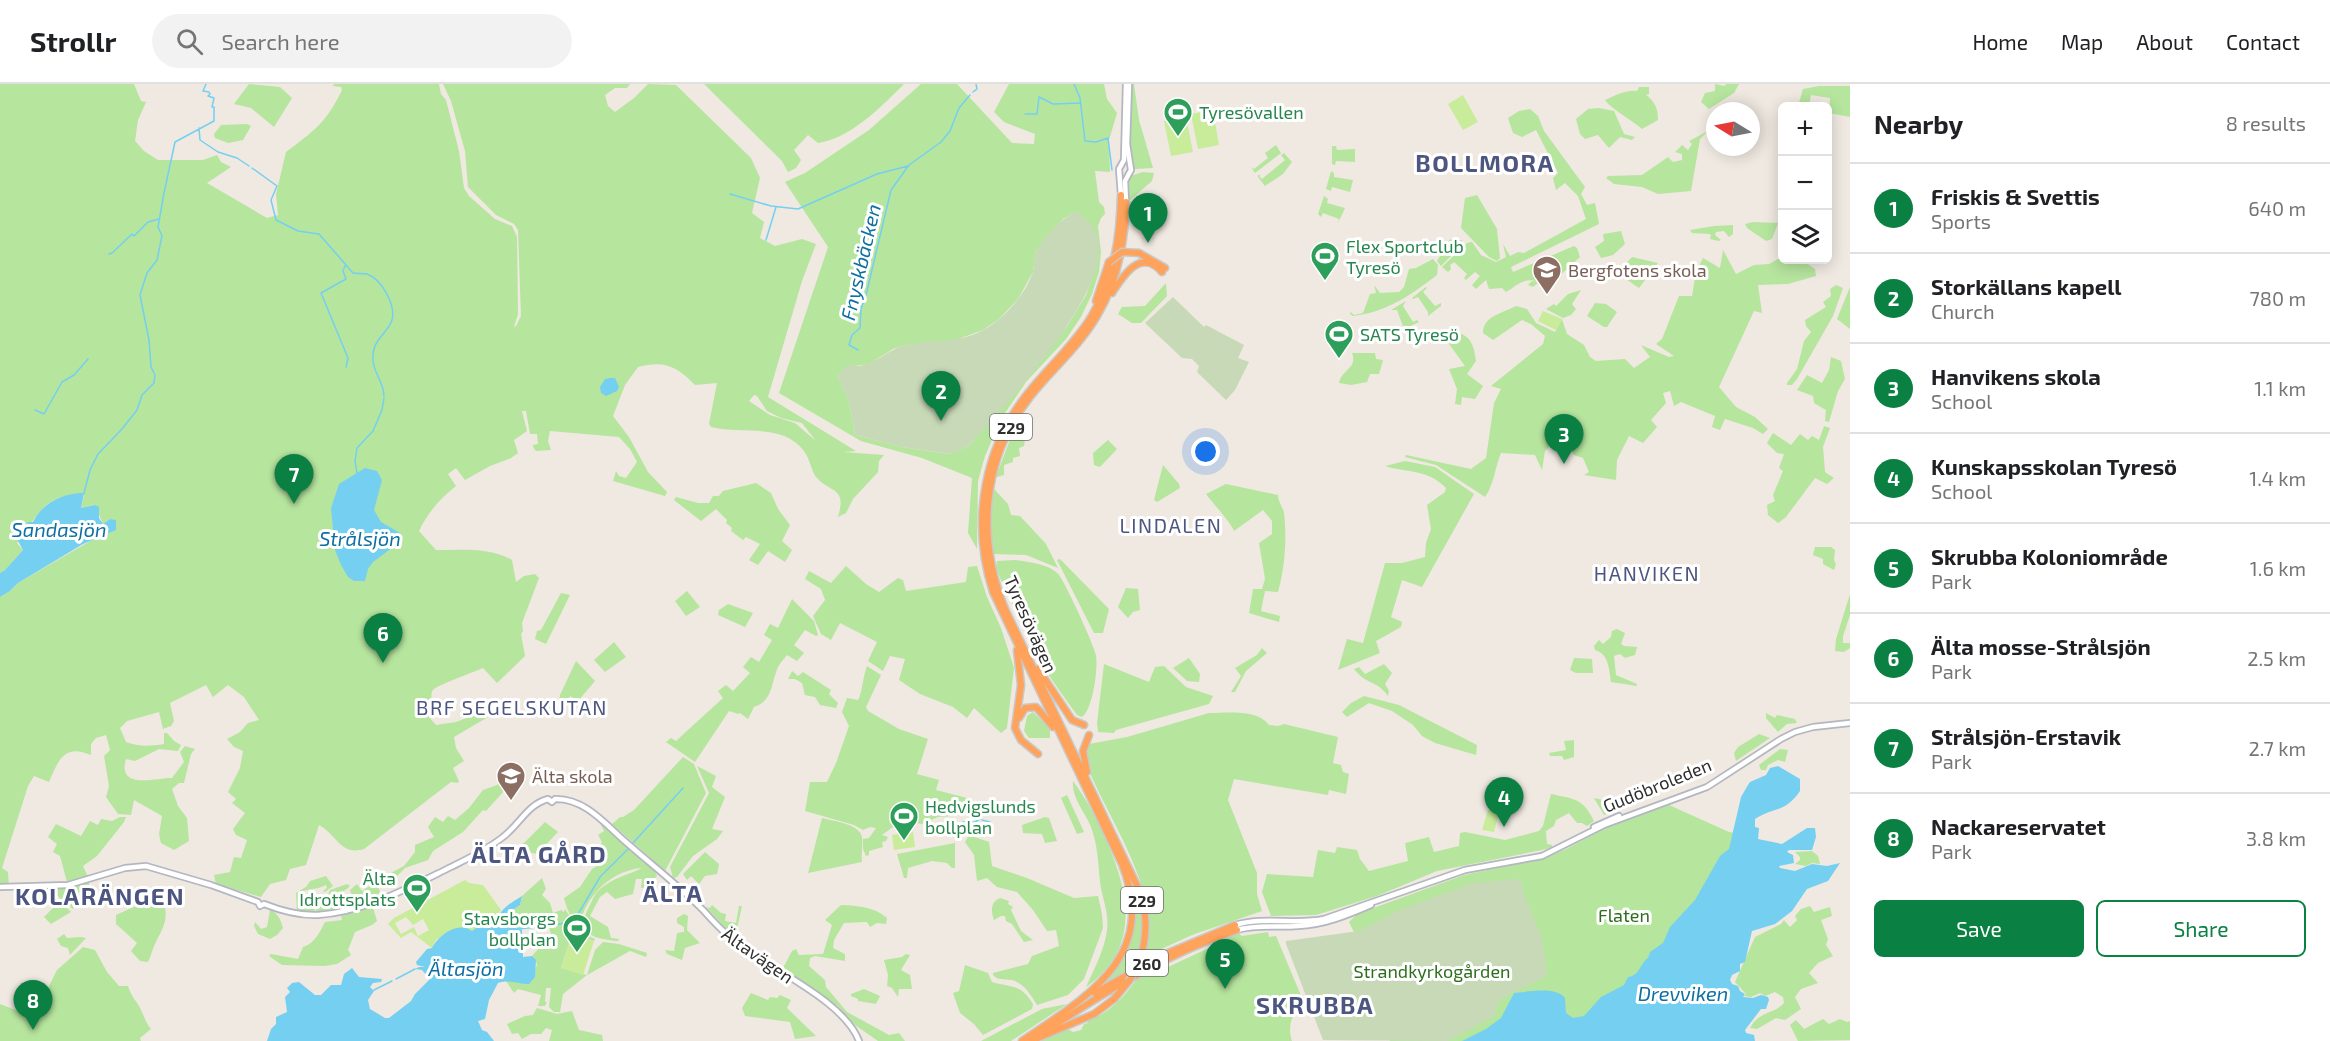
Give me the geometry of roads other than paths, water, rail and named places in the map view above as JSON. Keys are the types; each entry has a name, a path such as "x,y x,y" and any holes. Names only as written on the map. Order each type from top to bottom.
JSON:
{"highway":[{"name":"Tyresövägen","path":"1022,1041 1084,999 1110,972 1122,953 1130,932 1132,904 1130,888 1122,864 993,592 985,563 981,524 985,486 994,451 1014,412 1033,386 1083,329 1098,304 1112,270 1119,238 1121,195"},
{"name":"Tyresövägen","path":"1033,1040 1094,1014 1114,999 1129,981 1139,963 1146,934 1142,899 1131,870 1001,599 990,562 987,513 992,477 1006,435 1022,408 1074,349 1101,308 1119,261 1124,238 1126,202"},
{"path":"1083,329 1097,298 1109,262 1122,252 1139,253 1163,270 1150,263 1137,264 1128,271 1101,308"},
{"path":"1014,639 1021,678 1015,728 1019,737 1040,751 1019,731 1019,717 1023,710 1036,707 1065,744"},
{"path":"1027,654 1069,716 1074,722 1084,725"},
{"path":"1089,735 1083,751 1089,783"},
{"name":"Gudöbroleden","path":"1084,999 1161,956 1236,927"},
{"name":"Gudöbroleden","path":"1033,1040 1100,995 1154,964 1236,927"}],"main road":[{"name":"Tyresövägen","path":"1121,195 1119,168 1124,158 1128,84"},
{"name":"Tyresövägen","path":"1126,202 1127,176 1131,172 1127,144 1128,84"},
{"path":"1122,165 1129,166"},
{"path":"1119,173 1127,176"},
{"name":"Gudöbroleden","path":"1236,927 1245,922 1266,918 1281,921 1324,919 1465,870 1542,856 1602,824 1707,787 1767,747 1795,732 1850,722"},
{"name":"Ältavägen","path":"0,887 68,885 125,868 146,866 211,885 258,902 260,906 264,904 284,912 302,915 327,914 359,907 422,882 491,846 505,836 530,809 541,801 548,800 551,795 555,799 575,801 586,807 702,909 738,945 834,1007 848,1022 857,1041"},
{"name":"Gudöbroleden","path":"1236,927 1299,926 1332,920 1412,887"},
{"path":"1252,926 1263,924 1266,918"}],"water":[{"path":"615,378 619,387 617,391 606,396 601,393 600,387 605,379"},
{"name":"Strålsjön","path":"365,468 377,471 382,480 374,510 381,522 400,533 401,541 373,562 368,569 365,581 354,581 348,577 335,550 331,508 339,484"},
{"name":"Sandasjön","path":"84,493 81,508 95,505 99,507 99,518 103,524 110,519 116,520 116,530 83,544 18,583 0,597 0,573 23,550 17,539 28,522 33,522 47,505 60,497"},
{"name":"Drevviken","path":"1778,766 1800,779 1800,791 1789,803 1755,819 1755,827 1759,828 1758,839 1782,844 1807,828 1815,828 1816,837 1812,850 1789,850 1787,852 1793,855 1794,863 1779,866 1780,868 1795,871 1812,864 1827,866 1840,863 1828,881 1807,889 1792,911 1775,924 1752,931 1745,962 1740,964 1740,971 1732,975 1730,980 1745,994 1743,997 1753,998 1761,995 1768,997 1766,1009 1761,1009 1745,1030 1746,1033 1754,1035 1755,1041 1462,1041 1486,1029 1501,1018 1514,993 1548,991 1561,994 1565,998 1566,1013 1573,1018 1584,1016 1601,997 1624,985 1628,977 1637,972 1650,952 1663,943 1670,927 1695,900 1720,856 1729,849 1741,797 1750,782 1766,775 1770,768"},
{"name":"Ältasjön","path":"522,896 520,905 508,913 510,922 522,930 523,957 532,956 536,960 535,977 529,984 498,983 489,1000 485,1019 478,1021 482,1030 487,1032 494,1041 267,1041 271,1029 276,1024 276,1017 287,1012 285,997 290,992 287,988 292,983 299,982 315,995 321,995 331,985 341,985 344,974 352,968 359,977 382,979 381,982 373,983 370,987 374,991 368,1000 370,1009 389,1018 411,1001 430,979 422,970 415,969 425,967 417,965 416,962 427,949 432,948 439,938 449,931 467,928 472,931 482,923 494,926 504,908"}],"waterway":[{"path":"84,493 90,470 98,454 137,410 142,395 154,383 155,375 151,367 149,340 140,295 147,273 157,260 162,236 158,227 175,142 214,121 214,107 212,107 214,98 208,96 209,92 203,91 206,84"},
{"name":"Fnyskbäcken","path":"973,92 977,89 976,84"},
{"name":"Fnyskbäcken","path":"1074,84 1080,98 1085,141 1096,142 1108,138 1112,170"},
{"name":"Fnyskbäcken","path":"858,350 849,345 852,335 860,328 861,309 891,190 909,165 941,142 950,131 959,108 970,95"},
{"path":"1025,114 1037,114 1039,97 1053,104 1081,103"},
{"path":"199,128 200,140 218,152 237,158 249,166"},
{"path":"730,194 771,206 798,209 877,174 908,166"},
{"path":"252,168 277,186 271,200 276,220 298,231 319,234 353,273 367,274 383,287 393,314 390,325 374,347 373,361 384,396"},
{"path":"766,240 776,207"},
{"path":"109,254 132,234 134,236 148,222 159,219"},
{"path":"345,266 343,271 346,279 321,293 348,358 346,367"},
{"path":"35,410 44,414 62,382 74,375 88,359"},
{"path":"357,473 355,461 357,448 373,431 382,410 384,398"},
{"path":"633,843 683,788"},
{"path":"958,826 963,822 975,822 980,819"},
{"path":"982,820 990,822"},
{"path":"946,833 951,830"},
{"path":"574,921 600,877 629,848"},
{"path":"553,925 572,922"},
{"path":"518,929 545,926"},
{"path":"396,979 415,969"},
{"path":"374,990 392,981"}],"place":[{"name":"Tyresövallen","path":"1178,138"},
{"name":"Friskis & Svettis","path":"1148,243"},
{"name":"Flex Sportclub Tyresö","path":"1325,282"},
{"name":"Bergfotens skola","path":"1547,296"},
{"name":"SATS Tyresö","path":"1339,360"},
{"name":"Storkällans kapell","path":"941,421"},
{"name":"Hanvikens skola","path":"1564,464"},
{"name":"Strålsjön-Erstavik","path":"294,504"},
{"name":"Älta mosse-Strålsjön","path":"383,663"},
{"name":"Älta skola","path":"511,802"},
{"name":"Kunskapsskolan Tyresö","path":"1504,827"},
{"name":"Hedvigslunds bollplan","path":"904,842"},
{"name":"Älta Idrottsplats","path":"417,914"},
{"name":"Stavsborgs bollplan","path":"577,954"},
{"name":"Skrubba Koloniområde","path":"1225,989"},
{"name":"Nackareservatet","path":"33,1030"}],"district":[{"name":"BOLLMORA","path":"1485,162"},
{"name":"LINDALEN","path":"1171,525"},
{"name":"HANVIKEN","path":"1647,573"},
{"name":"BRF SEGELSKUTAN","path":"512,707"},
{"name":"ÄLTA GÅRD","path":"539,853"},
{"name":"ÄLTA","path":"673,892"},
{"name":"KOLARÄNGEN","path":"100,895"},
{"name":"SKRUBBA","path":"1315,1004"}],"park label":[{"name":"Flaten","path":"1624,915"},
{"name":"Strandkyrkogården","path":"1432,971"}]}
